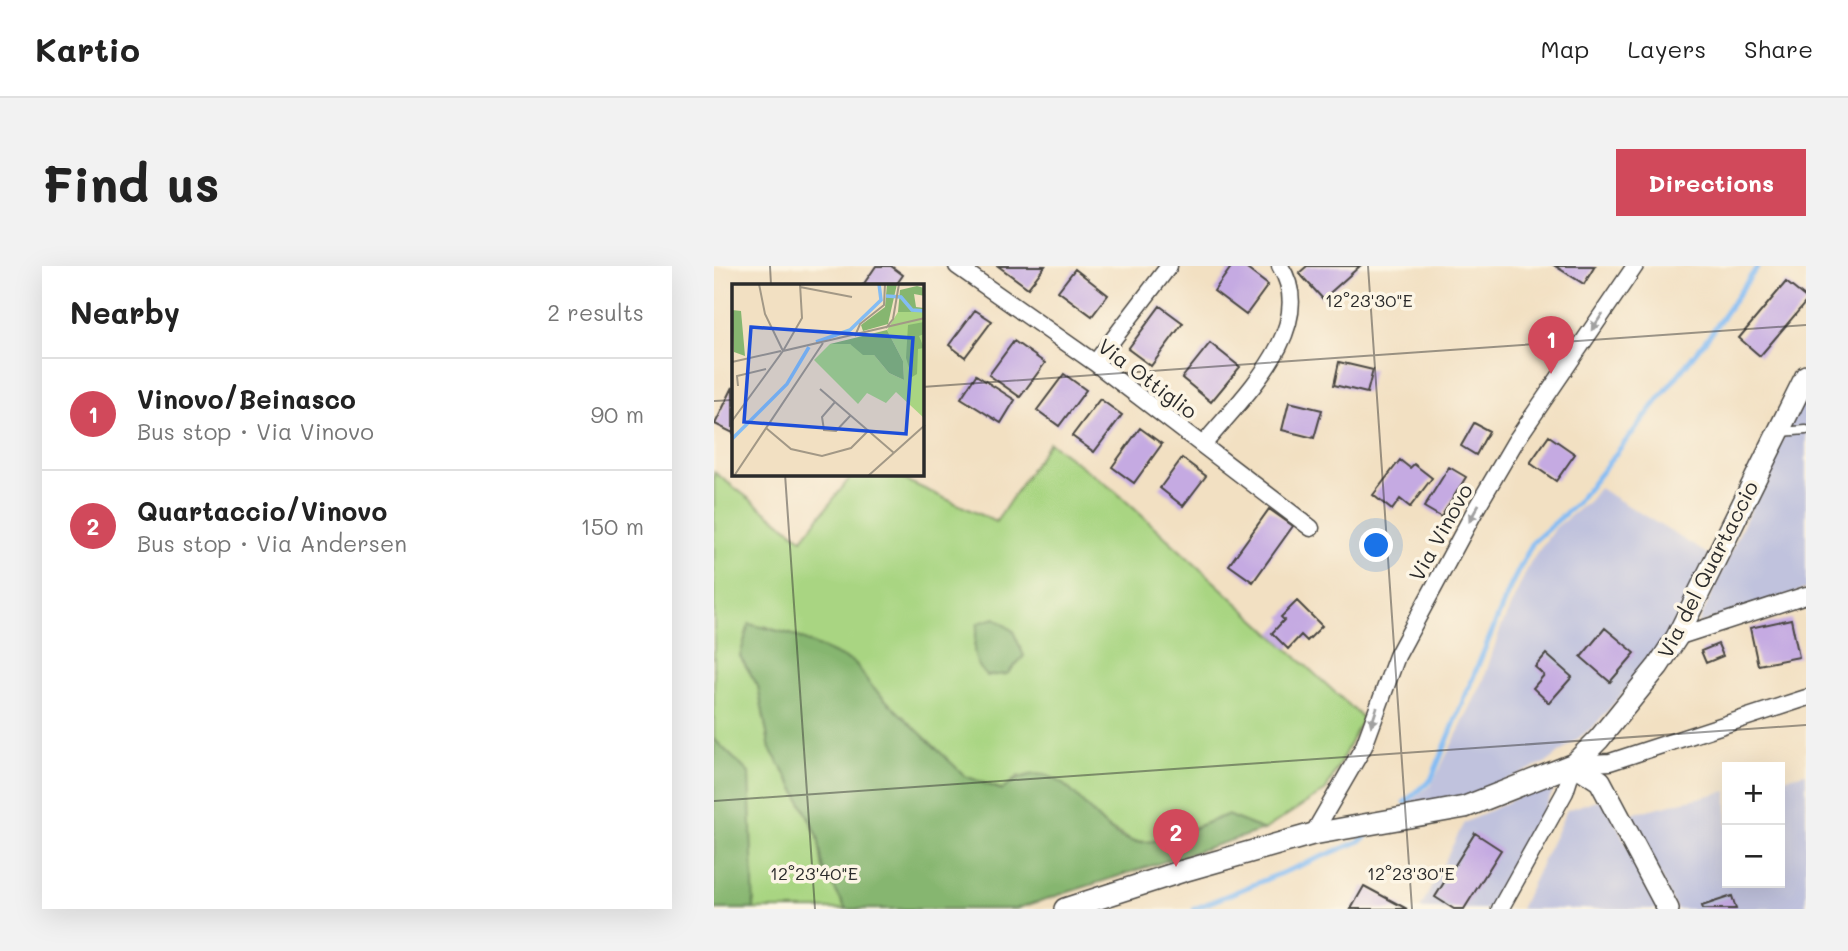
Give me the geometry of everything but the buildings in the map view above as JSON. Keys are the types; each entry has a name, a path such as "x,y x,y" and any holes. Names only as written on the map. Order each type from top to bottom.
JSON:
{"street":[{"path":"1095,363 1169,266"},
{"name":"Via Vinovo","path":"1312,834 1364,746 1397,656 1477,508 1515,442 1635,266"},
{"name":"Via Ottiglio","path":"962,267 1095,363 1311,528"},
{"path":"1203,444 1282,343 1291,300 1285,268"},
{"name":"Via del Quartaccio","path":"1065,909 1102,903 1312,834 1465,807 1574,764 1599,739 1677,638 1776,431 1806,376"},
{"path":"1677,638 1806,595"},
{"path":"1574,764 1610,762 1806,698"},
{"path":"1500,909 1565,792 1574,764"},
{"path":"1574,764 1600,781 1668,909"}],"lane":[{"path":"1776,431 1806,430"}],"shaded area":[{"path":"1806,393 1806,589 1698,624 1782,440"},
{"path":"1599,488 1709,555 1681,616 1649,663 1594,726 1549,761 1462,799 1408,811 1408,803 1432,784 1483,682 1500,630 1530,563 1555,528 1589,501"},
{"path":"1806,773 1806,909 1676,909 1630,814 1722,792 1722,888 1785,888 1785,778"},
{"path":"1561,776 1492,909 1420,909 1464,823"},
{"path":"1603,798 1660,909 1520,909 1567,810"}],"green space":[{"path":"1049,442 1115,491 1363,718 1326,790 1264,830 1227,815 1155,842 1132,841 1103,824 1067,787 1018,776 1003,790 965,776 871,686 855,663 765,626 740,656 758,686 770,749 793,786 818,836 823,868 846,909 714,909 714,472 802,539 851,476 896,476 996,522"},
{"path":"995,618 1013,631 1024,656 1007,674 987,676 975,658 975,638 978,623"},
{"path":"749,624 791,634 855,663 871,686 965,776 1002,790 1024,777 1042,775 1058,781 1102,823 1118,835 1135,842 1169,837 1227,815 1264,830 1015,909 846,909 823,868 818,836 793,786 770,749 758,686 740,656"},
{"path":"714,739 749,773 754,909 714,909"}],"waterway":[{"path":"1405,802 1431,780 1511,585 1533,542 1576,504 1712,332 1758,266"},
{"path":"1194,909 1360,841 1367,835"}],"place":[{"name":"Vinovo/Beinasco","path":"1551,374"},
{"name":"Quartaccio/Vinovo","path":"1176,867"}]}
